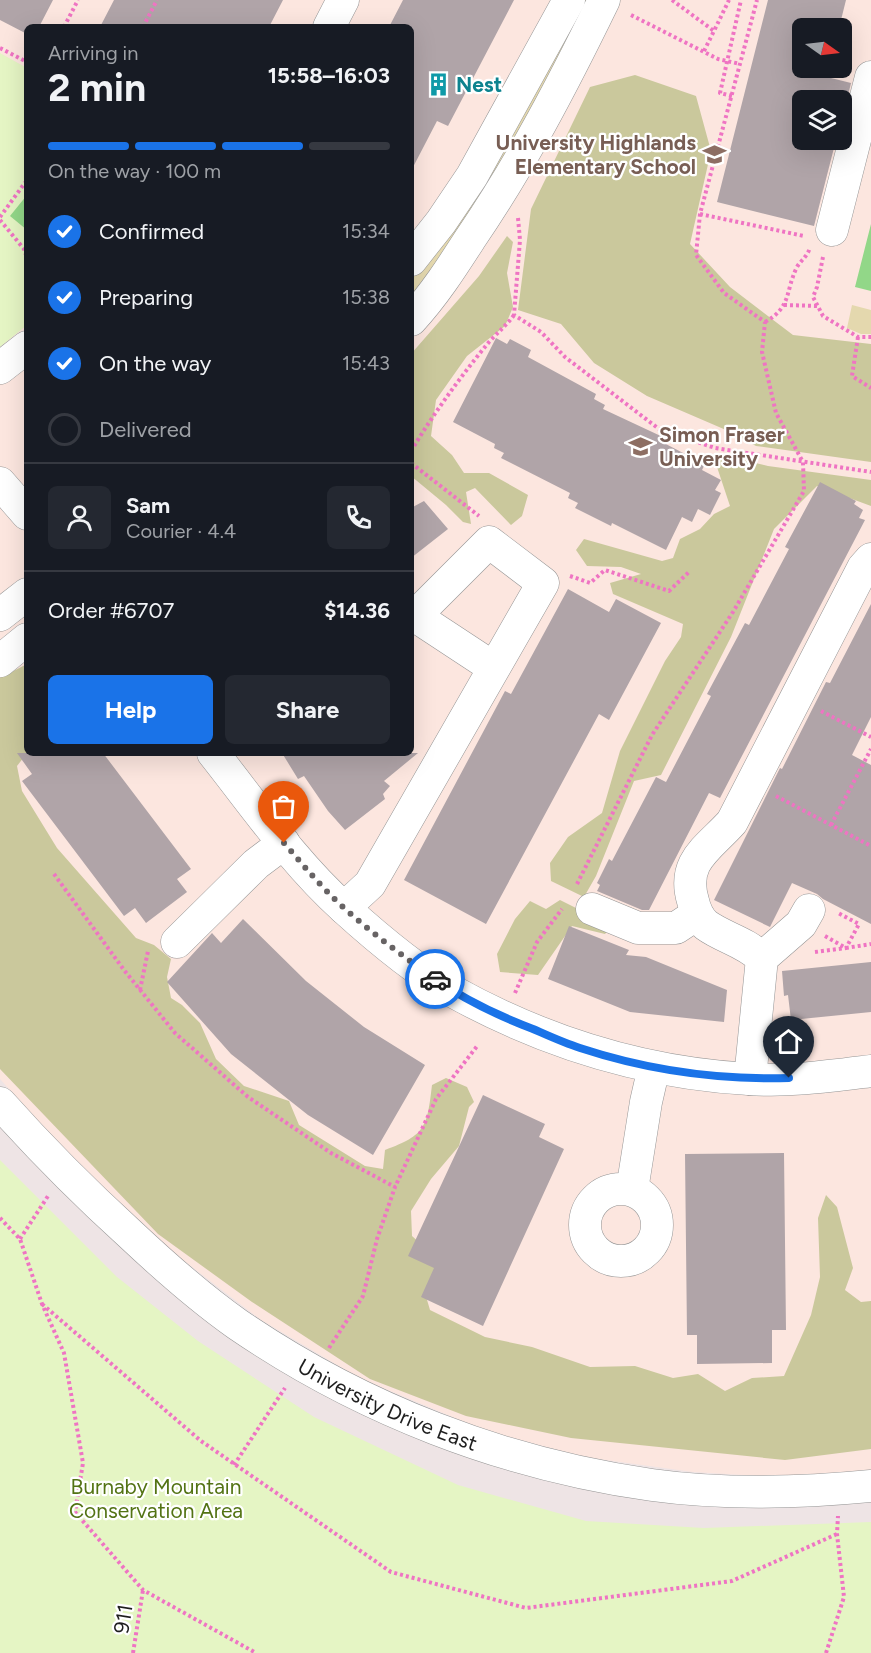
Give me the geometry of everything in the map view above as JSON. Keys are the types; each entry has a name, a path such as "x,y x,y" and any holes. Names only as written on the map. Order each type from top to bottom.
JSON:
{"street":[{"path":"330,24 343,0"},
{"path":"414,256 441,222 471,176 569,0"},
{"path":"414,317 431,298 500,195 560,90 604,0"},
{"path":"832,230 871,76"},
{"path":"0,368 24,349"},
{"path":"0,483 24,511"},
{"path":"344,908 370,884 543,583 489,542 415,616 494,668"},
{"path":"762,958 751,947 706,925 697,915 690,893 690,876 698,855 732,822 863,568 871,559"},
{"path":"0,615 24,596"},
{"path":"0,661 24,641"},
{"path":"215,756 284,843 344,908 394,951 459,994 504,1017 578,1048 654,1067 750,1079 828,1077 871,1071"},
{"path":"177,942 256,864 284,843"},
{"path":"577,900 638,928 676,928 697,915"},
{"path":"750,1079 762,958 821,910"},
{"path":"632,1190 654,1067"},
{"name":"University Drive East","path":"0,1104 91,1198 160,1262 236,1323 314,1373 364,1399 414,1421 513,1455 591,1474 654,1485 785,1492 871,1486"}],"path":[{"path":"66,24 78,0"},
{"path":"145,24 157,0"},
{"path":"672,0 714,31"},
{"path":"704,51 729,0"},
{"path":"732,96 720,93 741,0"},
{"path":"757,0 700,214 696,255 724,292 765,322"},
{"path":"631,15 704,51 740,64"},
{"path":"0,48 24,60"},
{"path":"24,184 0,219 24,249"},
{"path":"700,214 813,238 809,252 798,266 784,305 777,315 765,322"},
{"path":"414,446 435,413 491,340 514,315 520,240 518,217"},
{"path":"832,230 824,241 823,265 813,297 823,316 858,337 871,337"},
{"path":"784,305 818,306"},
{"path":"514,315 541,332 565,357 659,429 715,448 871,472"},
{"path":"514,995 537,942 557,918 577,900 652,735 733,612 804,491 803,462 776,412 762,352 765,322"},
{"path":"858,337 852,376 871,388"},
{"path":"414,465 485,520 489,542"},
{"path":"543,583 570,576 590,583 605,570 669,591 690,571"},
{"path":"796,698 871,737"},
{"path":"831,825 871,749"},
{"path":"752,784 871,846"},
{"path":"54,874 124,970 175,1033 248,1097 331,1152 395,1187"},
{"path":"821,910 859,924 846,948"},
{"path":"832,940 846,948"},
{"path":"814,952 871,944"},
{"path":"325,1354 363,1296 377,1239 395,1187 436,1099 478,1045"},
{"path":"20,1239 52,1190"},
{"path":"0,1218 20,1239 42,1304 64,1353 83,1463 75,1512 143,1590 256,1653"},
{"path":"42,1304 201,1442 391,1572 526,1608 732,1581 837,1534"},
{"path":"234,1465 287,1386"},
{"path":"826,1653 844,1597 837,1534 838,1512"},
{"name":"911","path":"133,1653 143,1590"}],"shaded area":[{"name":"Simon Fraser University","path":"0,0 871,0 871,1470 778,1477 693,1472 584,1457 486,1431 359,1378 261,1320 136,1224 82,1170 0,1079"},
{"path":"579,0 594,0 497,182 485,174"},
{"path":"635,75 696,96 711,151 690,244 730,287 793,335 871,344 871,462 756,446 726,430 647,396 594,363 561,324 518,310 531,209 590,87"},
{"path":"475,189 488,198 414,295 414,273 434,249"},
{"path":"507,236 513,242 507,273 513,307 505,326 467,356 436,400 431,436 452,455 464,473 489,473 528,495 522,516 511,525 475,488 466,492 471,524 463,522 414,478 414,351 479,276"},
{"path":"852,305 871,310 871,334 861,334 847,328"},
{"path":"701,454 726,456 768,466 871,480 871,506 817,486 774,529 731,637 661,775 634,781 596,876 584,897 551,881 550,863 568,837 602,813 620,751 665,661 681,637 683,624 613,594 610,583 641,574 621,567 587,566 576,550 584,539 662,561 673,558 680,539 700,529 714,514 730,506 717,467"},
{"path":"24,666 25,756 17,766 22,791 57,848 136,938 154,945 171,959 167,977 171,998 182,1005 200,1023 216,1059 244,1086 289,1101 299,1125 365,1166 383,1169 385,1150 399,1145 417,1134 422,1128 426,1120 432,1085 446,1078 467,1087 474,1102 469,1107 459,1146 431,1179 411,1211 412,1236 432,1254 440,1276 425,1293 430,1310 485,1337 532,1347 590,1367 635,1366 673,1378 698,1374 725,1391 752,1378 784,1376 811,1315 820,1277 818,1218 826,1195 837,1207 853,1268 845,1290 861,1302 871,1301 871,1449 785,1460 571,1438 466,1416 370,1379 252,1302 158,1234 0,1069 0,678"},
{"path":"560,900 604,922 609,929 605,934 572,926 538,975 500,972 497,954 515,919 530,901 546,909"}],"green space":[{"path":"0,53 24,66 24,327 0,347"},
{"path":"24,199 24,228 10,216"},
{"path":"871,224 871,291 855,287"},
{"name":"Burnaby Mountain Conservation Area","path":"0,1160 117,1277 198,1341 314,1417 458,1485 586,1521 704,1528 871,1522 871,1653 0,1653"}],"building":[{"path":"0,0 53,0 41,24 24,24 24,32 0,20"},
{"path":"114,0 283,0 271,24 102,24"},
{"name":"Nest","path":"403,0 514,0 448,126 437,121 414,165 414,24 391,24"},
{"path":"768,0 846,0 842,18 792,18 792,78 831,78 851,83 849,90 792,90 792,150 833,150 814,226 717,202"},
{"path":"496,338 507,344 510,339 531,350 528,357 596,394 594,399 605,405 603,409 665,438 662,442 704,466 702,470 721,480 715,490 721,493 710,515 698,509 692,522 682,517 666,550 612,523 611,526 575,508 578,503 568,498 570,493 501,458 504,453 494,448 495,444 453,422"},
{"path":"820,482 856,501 854,504 863,510 859,518 865,520 720,798 709,793 649,910 642,910 597,891 600,885 597,883 609,859 612,861 656,777 666,782 711,696 707,694 745,623 749,625 789,549 785,547"},
{"path":"424,501 448,529 414,556 414,506"},
{"path":"568,589 609,612 616,599 661,623 609,720 599,714 486,924 404,880 505,691 511,694"},
{"path":"871,604 871,717 852,755 871,765 871,924 792,883 770,927 714,900 780,768 782,769 826,682 830,683"},
{"path":"17,753 24,753 24,756 105,756 191,869 177,879 187,892 146,923 135,908 124,916 22,781 32,774"},
{"path":"414,753 418,753 384,781 390,786 383,794 385,799 345,830 328,811 304,776 298,779 284,756 414,756"},
{"path":"243,919 306,981 364,1027 425,1065 373,1155 308,1115 231,1054 167,982 212,933 221,943"},
{"path":"569,926 629,950 626,955 646,957 727,990 724,1022 630,1012 548,979"},
{"path":"871,962 871,1012 791,1020 788,995 784,996 782,971"},
{"path":"483,1095 545,1124 539,1137 564,1149 483,1326 421,1297 434,1268 408,1256"},
{"path":"784,1153 786,1330 772,1330 772,1363 697,1364 697,1335 687,1335 685,1154"}],"way so far":[{"path":"284,843 344,908 394,951 435,979"}],"place":[{"name":"Nest","path":"438,84"},
{"name":"University Highlands Elementary School","path":"714,154"},
{"name":"Simon Fraser University","path":"641,446"}],"route":[{"path":"435,979 450,990 504,1017 578,1048 620,1060 654,1067 750,1079 789,1078"}]}
